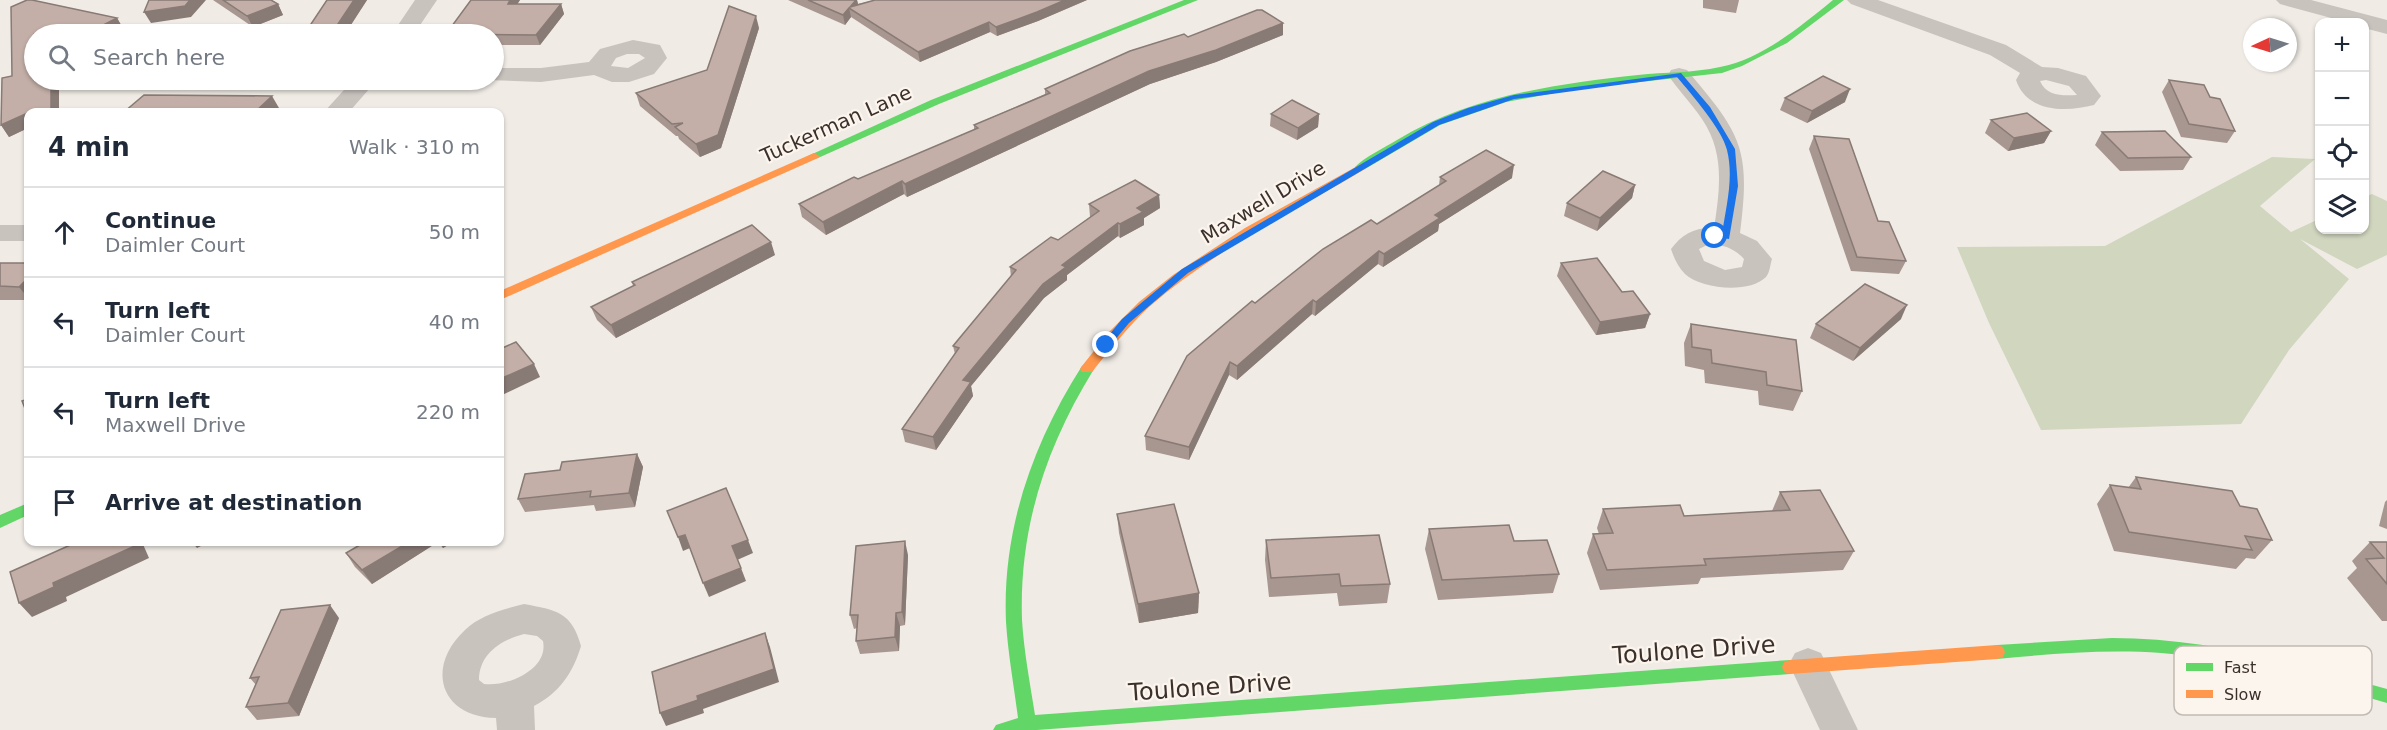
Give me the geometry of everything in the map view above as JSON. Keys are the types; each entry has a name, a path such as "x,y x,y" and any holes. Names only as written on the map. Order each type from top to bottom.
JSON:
{"street":[{"path":"410,24 426,0"},
{"name":"Tuckerman Lane","path":"504,294 935,102 1194,0"},
{"name":"Maxwell Drive","path":"1027,727 1014,608 1016,559 1022,521 1039,462 1057,419 1087,371 1125,321 1185,271 1436,123 1471,109 1514,97 1748,64 1806,27 1839,0"},
{"path":"1858,0 1998,51 2037,74"},
{"path":"2287,0 2387,27"},
{"path":"504,75 541,75 599,68"},
{"path":"1679,75 1707,109 1731,149 1734,186 1726,237"},
{"path":"340,108 356,90"},
{"path":"0,233 24,233"},
{"path":"0,522 24,511"},
{"name":"Toulone Drive","path":"1002,730 1808,664 2072,646 2132,645 2174,648"},
{"path":"1808,664 1839,730"},
{"name":"Toulone Drive","path":"2372,692 2387,696"}],"green space":[{"path":"2272,157 2315,159 2260,206 2291,232 2315,221 2315,234 2369,234 2369,195 2372,194 2387,201 2387,255 2357,269 2300,239 2349,279 2289,350 2241,424 2041,430 1989,323 1957,247 2105,246"}],"building":[{"path":"32,0 117,18 105,24 24,24 24,90 51,90 51,108 24,108 24,115 1,125 2,78 12,76 11,7"},
{"path":"149,0 190,0 185,6 144,12"},
{"path":"223,0 271,0 278,4 247,16"},
{"path":"327,0 354,0 338,24 311,24"},
{"path":"471,0 510,0 508,4 561,4 536,35 504,35 504,24 453,24"},
{"path":"808,0 856,0 850,7 875,0 1065,0 996,27 989,22 918,52 849,8 843,15"},
{"path":"729,6 756,16 718,135 696,144 675,127 683,123 672,124 636,93 707,70"},
{"path":"1262,10 1283,23 1216,50 1149,71 905,184 902,181 823,222 799,204 854,177 858,179 978,128 974,125 1050,93 1045,89 1130,51 1184,34 1188,37"},
{"path":"1823,76 1850,89 1812,111 1785,98"},
{"path":"2169,80 2204,85 2210,97 2220,99 2235,131 2189,124"},
{"path":"144,95 272,96 259,108 129,108"},
{"path":"1292,100 1319,114 1298,128 1271,114"},
{"path":"2027,113 2051,131 2014,138 1991,120"},
{"path":"2165,131 2191,157 2128,158 2102,132"},
{"path":"1814,136 1849,139 1878,221 1889,222 1906,261 1857,257"},
{"path":"1486,150 1514,165 1435,215 1440,218 1384,254 1379,251 1316,302 1313,300 1237,366 1230,362 1189,447 1145,436 1187,356 1252,301 1255,303 1323,249 1371,220 1377,224 1446,181 1440,177"},
{"path":"1603,171 1635,185 1600,218 1567,203"},
{"path":"1135,180 1159,195 1137,208 1143,212 1118,223 1062,265 1066,267 1043,284 963,380 971,382 933,437 902,429 959,348 953,346 1016,270 1010,267 1051,237 1058,240 1099,211 1089,204"},
{"path":"752,225 771,242 611,325 591,307 635,285 632,282"},
{"path":"1597,258 1622,292 1633,291 1650,314 1600,322 1561,263"},
{"path":"0,263 24,263 24,282 19,287 0,286"},
{"path":"1865,284 1907,305 1860,348 1816,324"},
{"path":"1691,324 1796,340 1802,391 1767,385 1766,372 1712,363 1711,350 1692,347"},
{"path":"516,342 534,364 504,377 504,347"},
{"path":"637,454 629,493 590,497 591,491 518,499 525,474 560,470 562,462"},
{"path":"2136,477 2232,491 2240,506 2257,509 2272,540 2245,536 2252,550 2129,532 2110,485 2141,489"},
{"path":"726,488 748,540 732,546 741,568 703,583 685,535 678,537 667,511"},
{"path":"1820,490 1854,551 1704,559 1706,565 1607,570 1593,534 1613,533 1603,509 1680,505 1684,516 1790,510 1780,492"},
{"path":"1174,504 1199,593 1138,604 1117,514"},
{"path":"1509,525 1514,541 1547,540 1559,574 1442,580 1429,529"},
{"path":"1379,535 1390,584 1341,586 1339,574 1271,578 1266,540"},
{"path":"905,541 902,612 896,613 895,637 856,641 858,615 850,615 856,546"},
{"path":"2370,542 2387,542 2387,584 2366,559 2384,558"},
{"path":"68,546 135,546 53,583 54,587 19,603 10,572"},
{"path":"358,546 402,546 362,570 346,553"},
{"path":"330,605 288,703 246,707 259,677 250,678 281,610"},
{"path":"765,633 774,669 697,696 698,700 660,713 652,672"}],"traffic: fast":[{"path":"814,156 935,102 1193,0"},
{"path":"1361,167 1436,123 1503,100 1576,86 1722,70 1769,50 1812,22 1839,0"},
{"path":"1028,730 1014,622 1015,575 1024,513 1032,482 1055,423 1087,369"},
{"path":"0,522 24,511"},
{"path":"1997,652 2112,645 2174,647"},
{"path":"1002,730 1027,723 1790,667"},
{"path":"2372,692 2387,696"}],"traffic: slow":[{"path":"504,294 814,156"},
{"path":"1087,369 1114,335 1144,305 1177,278 1249,231 1361,167"},
{"path":"1790,667 1997,652"}],"route":[{"path":"1106,345 1125,321 1185,271 1436,123 1471,109 1514,97 1679,75 1707,109 1731,149 1734,186 1726,237 1715,236"}]}
